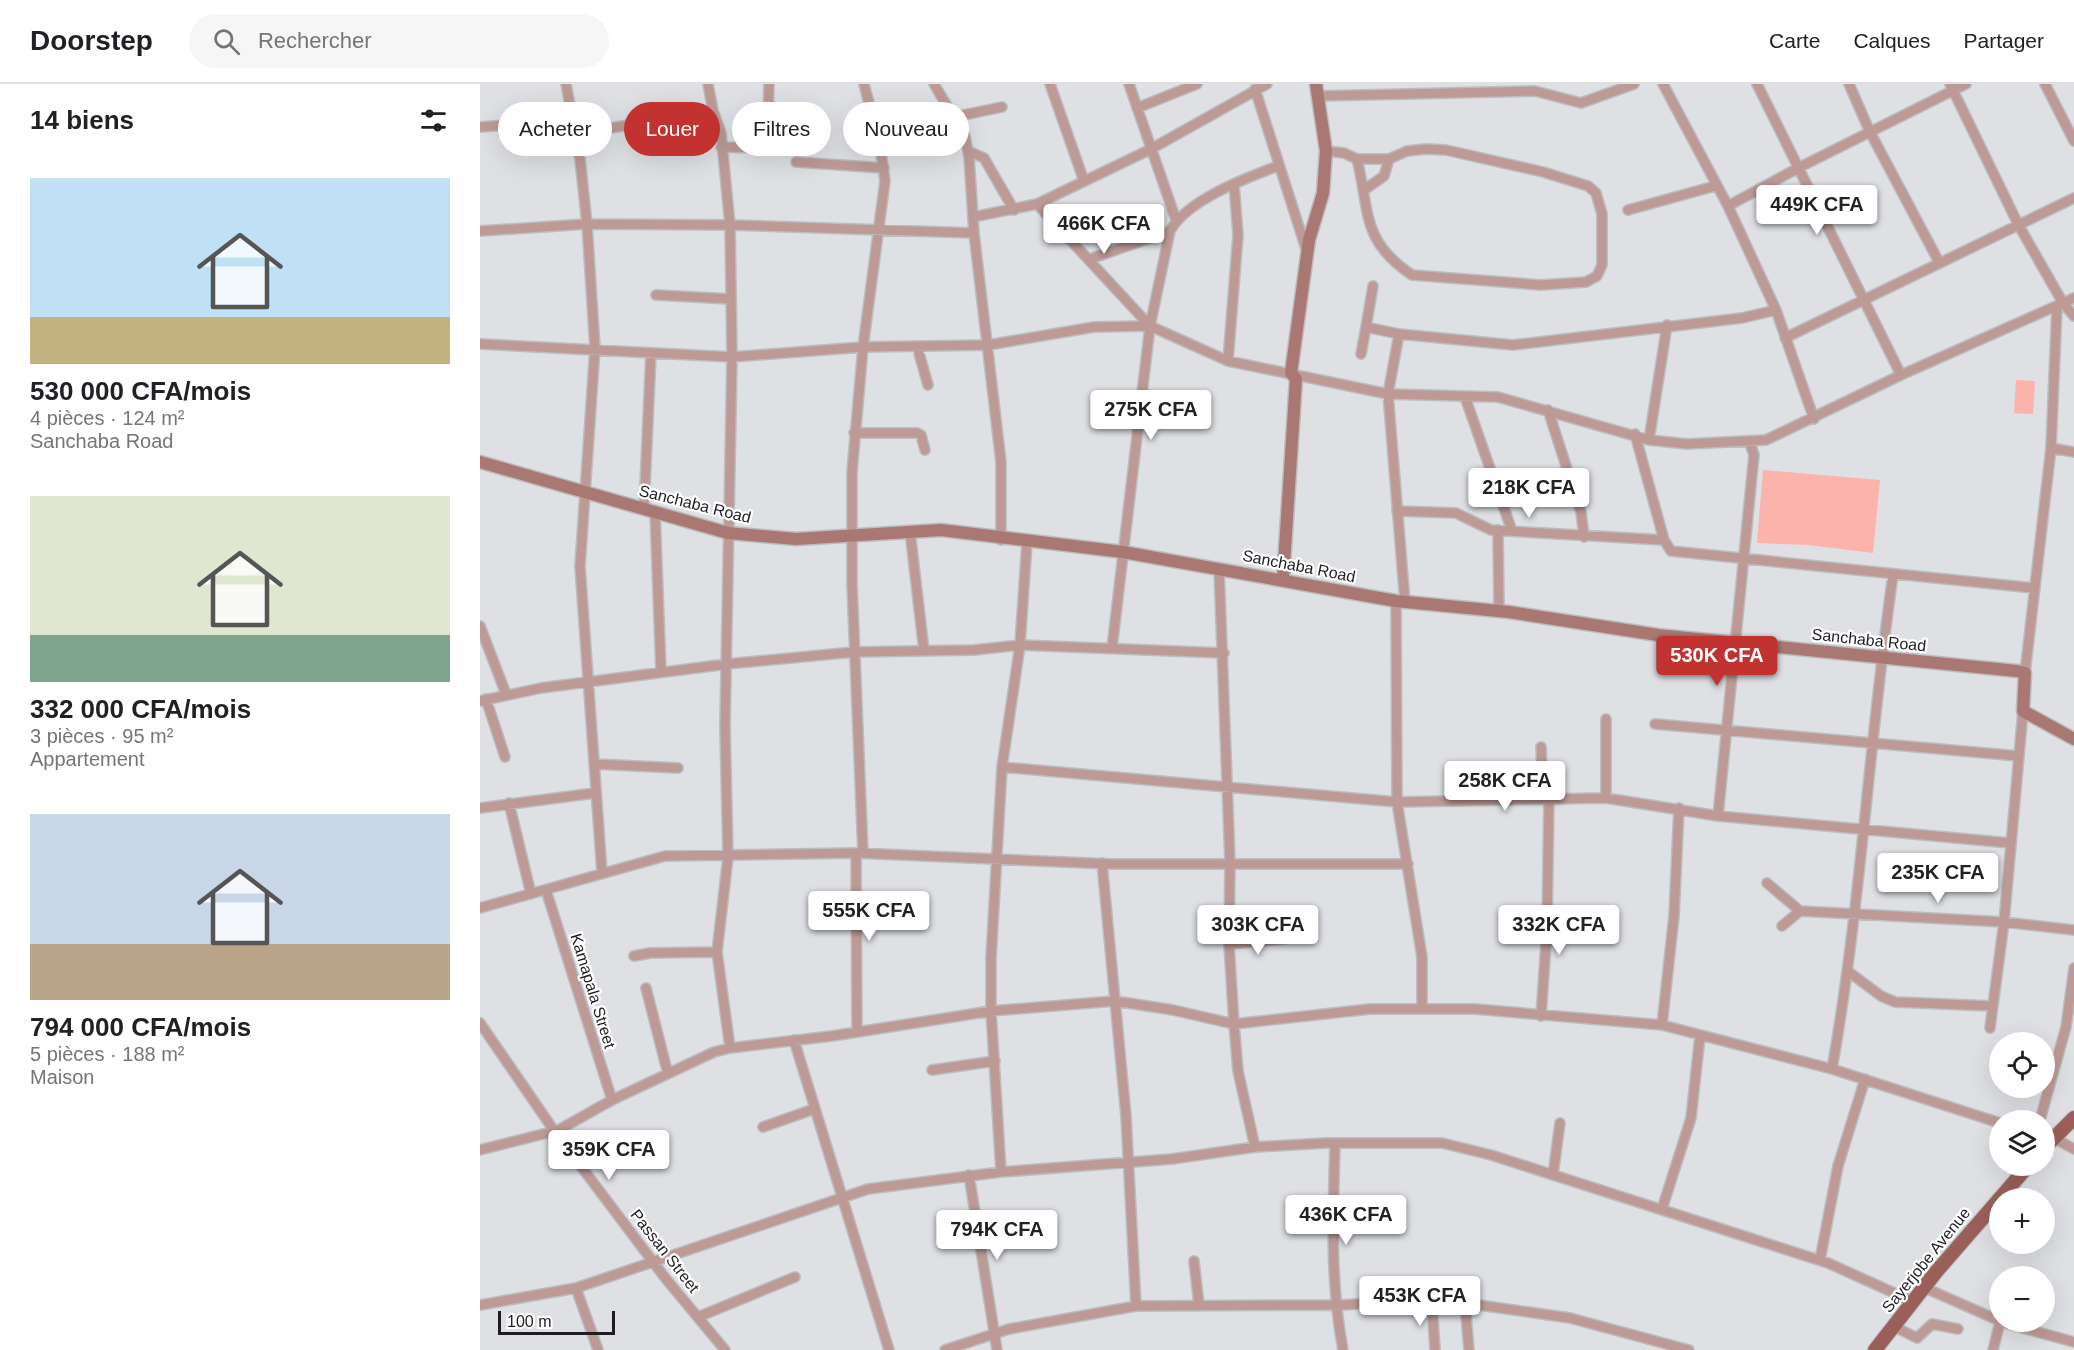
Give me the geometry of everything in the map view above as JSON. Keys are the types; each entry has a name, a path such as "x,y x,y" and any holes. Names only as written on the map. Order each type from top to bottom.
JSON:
{"main road":[{"path":"2055,1136 2074,1118"},
{"name":"Sayerjobe Avenue","path":"1875,1350 1923,1287 2019,1176"}],"street":[{"path":"566,84 570,102"},
{"path":"708,84 711,102"},
{"path":"721,147 766,148 769,84"},
{"path":"857,1032 860,853 850,535 854,434 879,231 884,168 864,84"},
{"path":"934,84 945,102"},
{"path":"1050,84 1084,181"},
{"path":"1129,84 1176,220"},
{"path":"1137,108 1197,84"},
{"path":"973,217 1036,204 1151,149 1249,89 1267,84"},
{"path":"1420,84 1421,96"},
{"path":"1283,579 1294,440 1296,379 1292,373 1307,254 1323,193 1326,151 1317,90 1421,96 1488,91 1535,91 1581,103 1634,84"},
{"path":"1663,84 1715,186 1728,206 1776,310 1814,419"},
{"path":"1757,84 1800,166 1901,375"},
{"path":"1849,84 1870,132 1939,262"},
{"path":"1728,206 1951,87 1966,84"},
{"path":"2045,84 2074,141"},
{"path":"1951,87 2060,305 2074,316"},
{"path":"1249,89 1278,166 1307,254"},
{"path":"969,114 1002,107"},
{"path":"480,127 498,126"},
{"path":"720,130 729,225 732,357 727,664 728,856 717,952 730,1048"},
{"path":"1326,151 1344,153 1357,159 1389,159 1407,151 1446,150 1543,172 1588,186 1596,194 1602,214 1602,265 1597,276 1586,282 1541,285 1412,275 1394,263 1372,234 1365,211 1364,190 1357,159"},
{"path":"969,151 984,158 1014,210"},
{"path":"578,156 587,224 595,348 580,566 602,873"},
{"path":"968,156 974,233 1001,462 1001,540"},
{"path":"1364,190 1384,176 1389,159"},
{"path":"796,162 884,168"},
{"path":"1112,648 1150,326 1170,231 1176,220 1234,184 1278,166"},
{"path":"1228,361 1238,235 1234,184"},
{"path":"1628,210 1715,186"},
{"path":"1785,338 2074,198"},
{"path":"1036,204 1090,259 1150,326 1228,361 1388,394 1498,397 1635,434 1649,440 1687,444 1750,443 1766,440 1814,419 1901,375 2074,297"},
{"path":"480,231 587,224 729,225 974,233"},
{"path":"1090,259 1170,231"},
{"path":"1360,354 1373,286"},
{"path":"657,295 731,298"},
{"path":"1990,1028 2004,922 2025,673 2050,448 2060,305"},
{"path":"1366,327 1399,334 1513,345 1667,325 1742,318 1776,310"},
{"path":"1649,440 1667,325"},
{"path":"480,344 595,348 732,357 863,347 988,345 1094,327 1150,326"},
{"path":"1399,334 1388,394 1397,511 1400,601 1397,802 1422,957 1422,1008"},
{"path":"917,346 928,385"},
{"path":"651,353 649,510 661,672"},
{"path":"1465,397 1512,531"},
{"path":"1548,410 1581,512 1584,537"},
{"path":"854,434 917,433 921,435 925,450"},
{"path":"1635,434 1664,540 1671,551 1680,554 2034,588"},
{"path":"1718,816 1754,455 1750,443"},
{"path":"2050,448 2074,452"},
{"name":"Sanchaba Road","path":"480,462 729,533 774,539 941,530 1001,540 1123,552 1400,601 1499,611 1658,635 2025,673"},
{"path":"1397,511 1442,510 1456,513 1491,530 1664,540"},
{"path":"1498,530 1499,611"},
{"path":"910,531 924,651"},
{"path":"1001,1172 991,1011 996,858 1002,767 1020,645 1027,542"},
{"path":"1220,568 1230,862 1229,944 1239,1071 1255,1147"},
{"path":"1832,1069 1849,972 1862,829 1881,658 1893,575"},
{"path":"480,626 506,694"},
{"path":"505,757 483,700 506,694 590,681 727,664 854,652 924,651 1020,645 1224,653"},
{"path":"2023,711 2074,739"},
{"path":"1606,719 1606,798"},
{"path":"1655,724 2019,756"},
{"path":"1541,747 1546,797 1547,929 1541,1016"},
{"path":"594,764 678,768"},
{"path":"1002,767 1397,802 1546,797 1606,798 1718,816 2010,843"},
{"path":"480,808 595,793"},
{"path":"509,803 531,894"},
{"path":"1662,1025 1674,916 1679,808"},
{"path":"480,908 665,856 860,853 1102,863 1408,864"},
{"path":"1102,863 1128,1164 1136,1306"},
{"path":"1767,883 1800,911 1853,912 2004,922 2074,930"},
{"name":"Kamapala Street","path":"546,890 612,1100 574,1121"},
{"path":"1782,926 1800,911"},
{"path":"1547,929 1609,932"},
{"path":"1229,944 1284,939"},
{"path":"634,956 660,952 717,952"},
{"path":"2043,1110 2071,1017 2074,968"},
{"path":"1849,972 1881,996 1895,1002 1992,1006"},
{"path":"646,988 668,1074"},
{"path":"480,1150 555,1132 668,1074 730,1048 857,1032 991,1011 1115,1001 1173,1010 1234,1024 1370,1009 1422,1008 1475,1009 1662,1025 1832,1069 1989,1119"},
{"name":"Passan Street","path":"480,1023 555,1132 654,1263 724,1350"},
{"path":"1662,1209 1691,1118 1700,1036"},
{"path":"794,1040 889,1350"},
{"path":"932,1070 995,1061"},
{"path":"1820,1260 1838,1166 1865,1079"},
{"path":"763,1127 814,1108"},
{"path":"1553,1175 1560,1123"},
{"path":"480,1305 576,1288 868,1189 969,1175 1128,1164 1255,1147 1442,1143 1553,1175 1820,1260 1912,1301"},
{"path":"1335,1144 1332,1261 1334,1304 1343,1350"},
{"path":"2055,1145 2074,1149"},
{"path":"969,1175 997,1350"},
{"path":"1194,1261 1199,1305"},
{"path":"698,1317 795,1277"},
{"path":"1923,1287 1989,1316"},
{"path":"576,1288 598,1350"},
{"path":"1432,1302 1435,1350"},
{"path":"945,1350 994,1333 1136,1306 1432,1302 1465,1303 1601,1325 1689,1350"},
{"path":"1465,1303 1469,1350"},
{"path":"1893,1326 1917,1338 1932,1324 1958,1329"},
{"path":"1993,1350 1997,1332"},
{"path":"2039,1332 2074,1342"}],"shaded area":[{"path":"2016,380 2035,381 2033,414 2014,413"},
{"path":"1763,470 1880,480 1873,553 1808,545 1757,543"}]}
